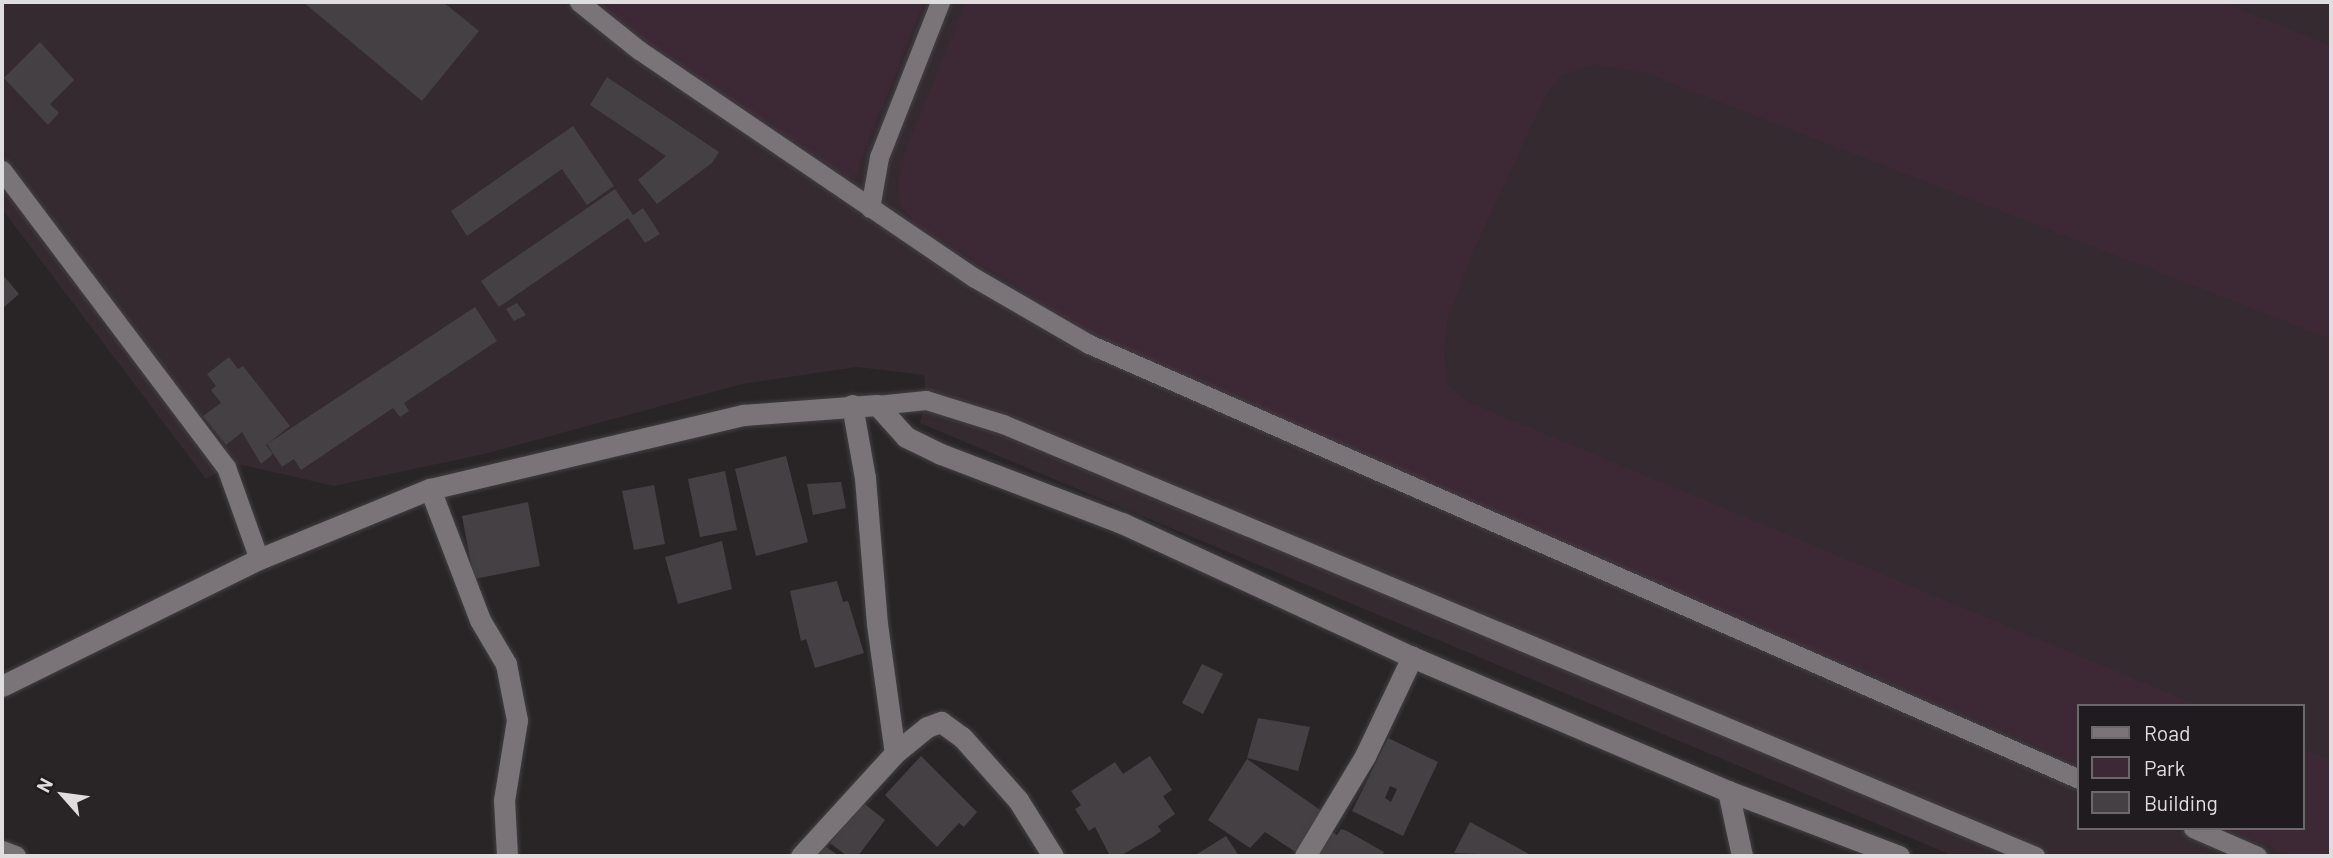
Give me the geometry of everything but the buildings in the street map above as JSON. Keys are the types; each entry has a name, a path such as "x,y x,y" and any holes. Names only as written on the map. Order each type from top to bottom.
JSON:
{"street":[{"path":"852,405 865,478 877,624 895,752"},
{"path":"2,686 259,559 430,489 743,415 877,405 906,437 941,454 1122,523 1412,657 1728,791 1899,856"},
{"path":"430,489 480,621 506,664 517,720 503,800 508,856"},
{"path":"1305,856 1366,756 1412,657"},
{"path":"801,856 895,752 927,727 941,722 962,737 1018,800 1053,856"},
{"path":"1728,791 1742,856"},
{"path":"2,851 15,856"}],"lane":[{"path":"579,2 639,50 870,208 975,278 1089,344 2078,779"},
{"path":"870,208 879,157 940,2"},
{"path":"2,170 226,467 259,559"},
{"path":"877,405 926,400 1003,424 2035,856"},
{"path":"2198,830 2257,856"}],"shaded area":[{"path":"2,2 2331,2 2331,856 1954,856 920,423 926,400 924,375 857,367 742,384 484,454 334,486 234,463 206,479 2,209"}],"green space":[{"path":"597,2 924,2 853,180 643,40"},
{"path":"966,2 2223,2 2331,46 2331,339 1645,73 1594,64 1562,75 1547,93 1472,254 1448,318 1444,354 1448,384 1466,401 2195,704 2078,704 2078,764 1324,440 1096,336 914,223 900,203 898,182 904,155"},
{"path":"2305,750 2331,760 2331,856 2290,856 2231,830 2305,830"}]}
